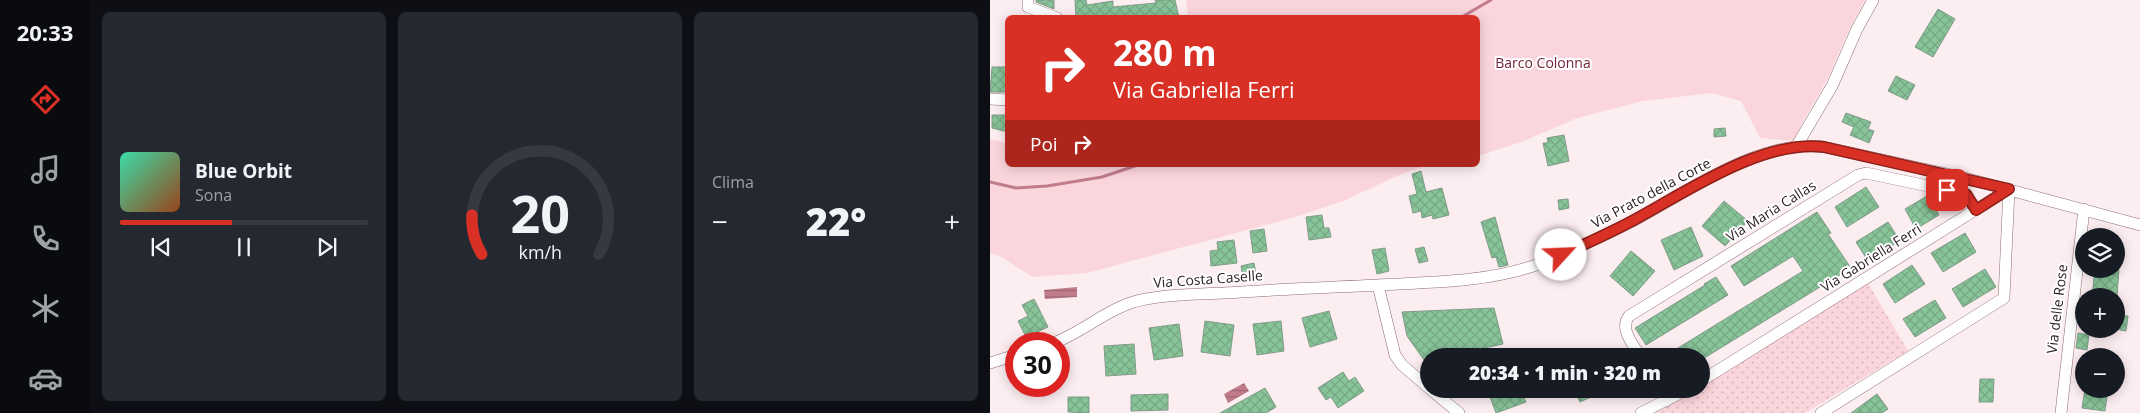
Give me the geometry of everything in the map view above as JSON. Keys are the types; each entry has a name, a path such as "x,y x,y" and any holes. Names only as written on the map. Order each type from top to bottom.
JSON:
{"street":[{"path":"1028,0 1028,7 1049,15"},
{"path":"1796,146 1832,86 1857,29 1873,0"},
{"path":"990,99 1005,100"},
{"name":"Via Prato della Corte","path":"1378,285 1475,279 1529,267 1561,255 1628,223 1741,164 1766,154 1796,146 1824,147 2009,189 2140,225"},
{"name":"Via Maria Callas","path":"1636,348 1625,329 1625,323 1629,316 1862,174 1966,194 1976,210"},
{"path":"1821,413 2004,298 2009,189"},
{"name":"Via Gabriella Ferri","path":"1710,375 2009,189"},
{"name":"Via delle Rose","path":"2061,413 2084,209"},
{"path":"1378,285 1395,355 1402,366 1420,381"},
{"name":"Via Costa Caselle","path":"1070,336 1116,308 1146,299 1250,291 1378,285"},
{"path":"990,363 1005,358"},
{"path":"1441,398 1459,413"},
{"path":"1641,413 1672,398"}],"green space":[{"name":"Barco Colonna","path":"1186,0 1865,0 1824,85 1801,124 1794,141 1760,138 1741,101 1712,93 1643,101 1577,118 1524,141 1480,155 1480,15 1188,15"},
{"path":"990,139 1005,143 1005,167 1421,167 1343,201 1295,217 1087,273 1032,277 1002,257 990,253"},
{"path":"1868,283 1908,351 1805,413 1655,413 1680,398 1710,398 1710,380"}],"shaded area":[{"path":"1077,287 1077,297 1045,299 1044,290"},
{"path":"1244,383 1249,391 1228,403 1224,394"}],"building":[{"path":"1036,0 1054,0 1054,9 1036,2"},
{"path":"1075,0 1086,0 1087,5 1113,1 1113,7 1156,3 1155,0 1175,0 1178,15 1076,15"},
{"path":"1938,9 1955,19 1933,57 1915,47"},
{"path":"992,67 1005,67 1005,92 990,92"},
{"path":"1896,76 1915,85 1907,100 1888,91"},
{"path":"1846,113 1871,122 1868,129 1874,131 1869,143 1850,135 1854,127 1842,122"},
{"path":"992,115 1005,115 1005,131 992,128"},
{"path":"1725,128 1726,136 1714,137 1714,129"},
{"path":"1564,135 1569,161 1548,166 1543,143 1548,143 1547,138"},
{"path":"1421,171 1426,192 1442,188 1449,215 1433,219 1432,215 1422,218 1421,211 1413,213 1409,196 1417,194 1412,174"},
{"path":"1866,187 1879,207 1847,227 1835,207"},
{"path":"1927,196 1939,215 1916,229 1905,209"},
{"path":"1568,199 1569,208 1559,210 1558,200"},
{"path":"1724,201 1748,221 1725,246 1702,226"},
{"path":"1817,212 1831,233 1828,234 1851,268 1710,354 1710,348 1678,348 1803,271 1793,256 1744,286 1731,266"},
{"path":"1322,215 1324,228 1329,228 1331,237 1309,240 1306,217"},
{"path":"1495,217 1508,265 1499,267 1496,257 1492,258 1481,222"},
{"path":"1888,222 1900,241 1868,261 1856,242"},
{"path":"1691,227 1703,256 1674,270 1661,240"},
{"path":"1264,229 1267,251 1253,253 1250,231"},
{"path":"1965,233 1976,252 1943,272 1931,253"},
{"path":"1234,240 1237,263 1211,266 1210,251 1218,250 1217,242"},
{"path":"1424,247 1428,261 1419,263 1415,249"},
{"path":"1385,248 1389,271 1377,274 1372,250"},
{"path":"1631,251 1655,271 1633,296 1610,276"},
{"path":"1254,263 1256,274 1243,277 1241,266"},
{"path":"1912,265 1925,284 1895,303 1883,284"},
{"path":"1985,269 1996,287 1963,307 1952,289"},
{"path":"1716,277 1728,295 1646,345 1635,328"},
{"path":"2094,278 2118,278 2118,288 2093,288"},
{"path":"1034,299 1048,327 1037,332 1024,332 1018,321 1028,316 1022,305"},
{"path":"1935,300 1946,318 1915,337 1903,319"},
{"path":"1494,308 1503,344 1484,348 1420,348 1420,354 1407,336 1402,312"},
{"path":"1329,311 1337,339 1310,347 1302,318"},
{"path":"2125,316 2128,316 2125,331"},
{"path":"1205,321 1234,325 1230,356 1201,352"},
{"path":"1281,321 1284,351 1257,355 1253,324"},
{"path":"1179,324 1183,356 1154,360 1149,328"},
{"path":"2077,338 2089,338 2087,348 2076,348"},
{"path":"1134,344 1136,374 1106,376 1104,346"},
{"path":"1343,372 1349,381 1355,377 1364,391 1338,408 1331,397 1326,400 1318,388"},
{"path":"1980,379 1994,379 1993,402 1979,402"},
{"path":"1265,388 1276,407 1266,413 1220,413"},
{"path":"1168,394 1168,410 1131,411 1131,395"},
{"path":"1877,394 1888,409 1882,413 1851,413"},
{"path":"1068,397 1089,397 1089,413 1068,412"},
{"path":"1490,398 1524,398 1526,402 1496,413"},
{"path":"1578,398 1589,398 1580,402"},
{"path":"2084,398 2107,398 2105,411 2082,408"}],"waterway":[{"path":"1465,15 1491,0"},
{"path":"990,182 1016,188 1047,186 1102,177 1132,167"}],"route":[{"path":"1561,255 1628,223 1715,176 1766,154 1796,146 1824,147 2009,189 1976,210 1966,194 1947,190"}]}
